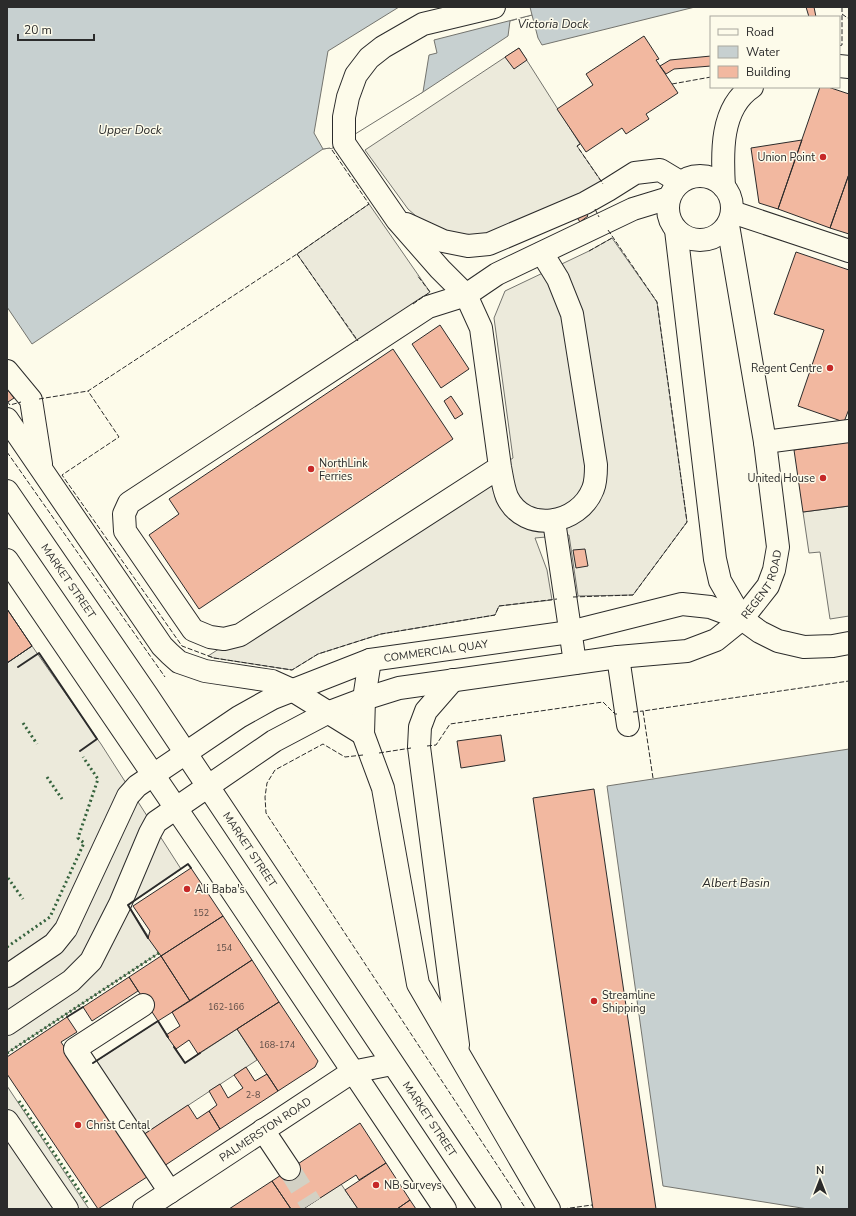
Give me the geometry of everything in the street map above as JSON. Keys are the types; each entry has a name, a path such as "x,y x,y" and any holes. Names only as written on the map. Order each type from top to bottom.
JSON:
{"street":[{"path":"494,7 423,24 383,47 369,58 356,75 348,97 344,117 344,143 397,220 440,269 466,295 481,328 500,467 507,498 516,509 529,517 543,521 554,521 572,514 588,499 596,481 596,465 572,314 558,279 542,253"},
{"path":"724,187 723,149 725,128 734,106 751,88"},
{"path":"397,220 443,242 468,246 488,244 585,203 635,173 660,170 675,190"},
{"path":"500,467 240,635 224,639 210,637 193,630 125,531 124,514 129,503 428,307 466,295 497,274 675,190 689,178 698,176 708,177 717,181 724,187 731,199 730,218 722,233 703,241 693,240 676,230 670,220 668,209 675,190"},
{"path":"730,218 849,251"},
{"name":"REGENT ROAD","path":"676,230 715,559 720,581 742,619 768,586 774,570 778,547 765,442 730,218"},
{"path":"7,371 31,400 42,469"},
{"path":"7,418 162,646 179,662 205,671 272,681 292,690 363,734"},
{"path":"765,442 849,431"},
{"name":"MARKET STREET","path":"7,491 208,786 490,1209"},
{"path":"554,521 575,663"},
{"path":"7,560 221,874 444,1209"},
{"name":"COMMERCIAL QUAY","path":"7,976 54,944 66,929 128,796 136,786 239,717 273,698 292,690 370,660 570,632 682,604 710,607 742,619 760,632 778,641 804,647 833,646 849,643"},
{"path":"7,1024 71,981 91,961 120,904 153,825 160,818 274,741 327,713 399,688 618,657 687,651 716,640 742,619"},
{"path":"618,657 628,725"},
{"path":"370,660 364,699 363,734 383,788 418,984 549,1209"},
{"path":"452,680 426,710 420,726 419,747 459,1056"},
{"path":"143,1005 75,1049 170,1192"},
{"name":"PALMERSTON ROAD","path":"144,1209 352,1072 392,1064"},
{"path":"7,1121 67,1209"},
{"path":"263,1130 289,1169"}],"shaded area":[{"path":"519,48 580,144 577,146 604,185 499,233 470,238 425,224 408,209 365,150"},
{"path":"369,204 430,292 358,342 297,254"},
{"path":"612,238 657,302 687,522 633,595 578,596 569,535 535,538 547,570 552,600 499,606 495,615 381,634 318,654 292,670 208,656 513,458 494,318 505,291 589,251"},
{"path":"849,506 849,616 830,619 820,552 809,553 803,512"},
{"path":"32,646 101,744 181,869 128,905 159,953 7,1053 7,663"},
{"path":"158,1021 185,1063 237,1029 257,1060 140,1137 92,1064"},
{"path":"7,1086 89,1209 7,1209"},
{"path":"341,1184 358,1209 303,1209"}],"water":[{"name":"Upper Dock","path":"7,7 695,7 542,45 538,38 532,15 510,21 508,36 423,92 330,148 323,149 32,344 7,307"},
{"name":"Albert Basin","path":"849,749 849,1209 808,1209 663,1186 607,786"}],"pier":[{"path":"399,7 530,7 532,15 434,40 437,53 429,55 423,92 331,149 323,149 314,133 328,51"}],"building":[{"path":"806,7 814,7 816,16 809,16"},
{"path":"644,36 659,59 656,60 678,93 646,114 649,119 626,134 622,128 586,152 557,109 593,85 586,74"},
{"path":"519,48 527,60 514,69 505,57"},
{"path":"710,56 710,66 674,69 666,74 660,66 670,60"},
{"name":"Union Point","path":"820,88 831,88 849,94 849,174 830,228 778,209"},
{"path":"802,140 778,209 759,203 751,148"},
{"path":"849,174 849,234 830,228"},
{"path":"584,211 588,216 580,222 576,216"},
{"name":"Regent Centre","path":"796,252 849,270 849,409 844,422 798,406 824,330 774,314"},
{"path":"440,325 469,369 441,388 412,344"},
{"name":"NorthLink Ferries","path":"393,349 453,439 199,609 149,535 179,514 169,499"},
{"path":"7,389 14,398 8,402 7,400"},
{"path":"451,396 463,414 455,419 444,401"},
{"name":"United House","path":"849,442 849,506 803,512 794,450"},
{"path":"585,549 588,566 576,568 573,550"},
{"path":"7,609 32,646 7,663"},
{"path":"7,609 32,646 7,663"},
{"path":"501,735 505,761 461,768 457,741"},
{"name":"Streamline Shipping","path":"594,789 656,1209 593,1209 533,798"},
{"path":"191,868 223,916 161,956 148,938 150,931 133,906"},
{"path":"223,916 252,960 190,1001 161,956"},
{"path":"161,956 190,1001 158,1021 129,977"},
{"path":"252,960 279,1002 198,1054 189,1040 176,1049 166,1035 180,1026 172,1012"},
{"path":"129,977 138,991 92,1021 83,1007"},
{"path":"279,1002 318,1061 315,1067 278,1091 237,1029"},
{"name":"Christ Cental","path":"67,1017 77,1032 61,1042 150,1175 98,1209 7,1074 7,1057"},
{"path":"246,1067 255,1081 267,1074 278,1091 220,1129 209,1111 217,1105 209,1091 220,1084 228,1098 243,1088 234,1075"},
{"path":"188,1105 197,1119 209,1111 220,1129 161,1168 140,1137"},
{"path":"360,1123 386,1163 359,1180 356,1175 303,1209 291,1209 272,1181"},
{"name":"NB Surveys","path":"386,1163 410,1200 397,1209 358,1209 345,1190"},
{"path":"272,1181 291,1209 229,1209"},
{"path":"410,1200 416,1209 397,1209"}],"tunnel":[{"path":"289,1169 311,1204"}],"hedge":[{"path":"23,723 37,744"},
{"path":"7,947 50,917 84,843 78,838 98,779 83,757"},
{"path":"47,777 62,799"},
{"path":"8,878 23,899"},
{"path":"7,1053 159,953"},
{"path":"19,1101 87,1202"}],"fence":[{"path":"842,7 842,14 849,19"},
{"path":"840,46 842,45 842,14"},
{"path":"672,84 710,77"},
{"path":"580,144 577,146 603,184"},
{"path":"332,150 369,204 297,254 88,391 119,437 62,475 182,646 214,658 292,670 318,654 381,634 495,615 499,606 557,599"},
{"path":"595,209 599,217"},
{"path":"573,597 633,595 687,522 657,302 608,230"},
{"path":"589,251 612,238"},
{"path":"297,254 358,341"},
{"path":"413,304 430,292 417,275"},
{"path":"39,399 88,391"},
{"path":"7,401 10,405 21,402"},
{"path":"7,452 165,677"},
{"path":"653,778 643,711 849,681"},
{"path":"427,746 436,745 450,724 603,702 615,714 617,714"},
{"path":"633,712 643,711"},
{"path":"363,755 345,757 323,744 275,770 267,783 265,797 266,813 526,1209"},
{"path":"379,753 411,748"},
{"path":"563,1209 592,1205"}],"wall":[{"path":"18,667 39,653 97,739 80,751"},
{"path":"148,938 128,905 188,864 191,868"},
{"path":"67,1017 83,1007"},
{"path":"93,1063 158,1021 168,1037"},
{"path":"174,1047 185,1063 200,1053"}],"place":[{"name":"Union Point","path":"823,157"},
{"name":"Regent Centre","path":"830,368"},
{"name":"NorthLink Ferries","path":"311,469"},
{"name":"United House","path":"823,478"},
{"name":"Ali Baba's","path":"187,889"},
{"name":"Streamline Shipping","path":"594,1001"},
{"name":"Christ Cental","path":"78,1125"},
{"name":"NB Surveys","path":"376,1185"}],"water label":[{"name":"Victoria Dock","path":"553,24"}]}
